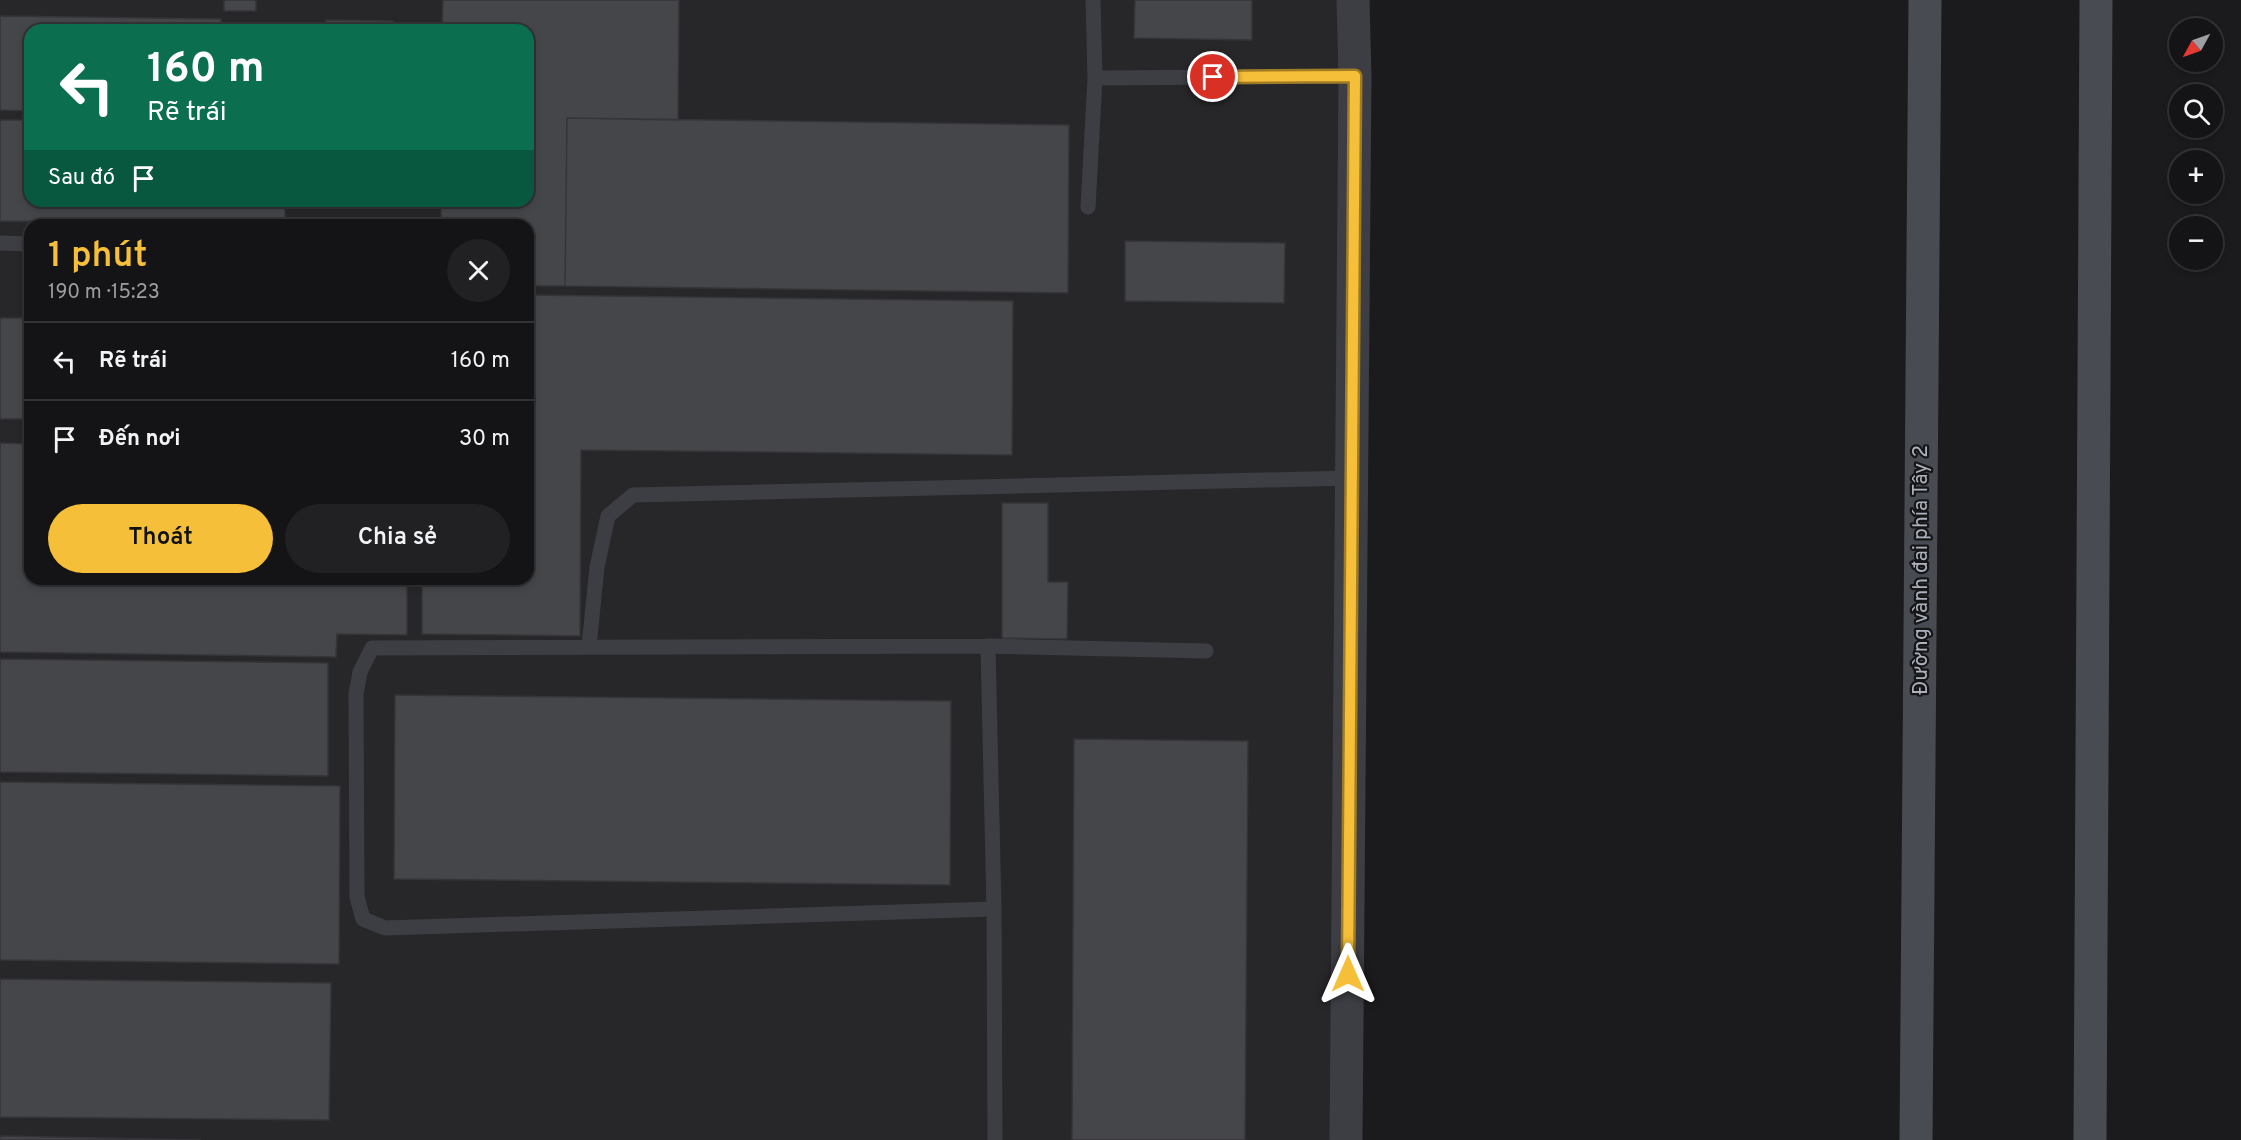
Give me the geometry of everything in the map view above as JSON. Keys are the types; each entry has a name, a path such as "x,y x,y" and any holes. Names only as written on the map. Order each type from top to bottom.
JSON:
{"main road":[{"name":"Đường vành đai phía Tây 2","path":"1916,1140 1925,0"},
{"path":"2090,1140 2096,0"}],"street":[{"path":"1346,1140 1355,76 1353,0"}],"lane":[{"path":"1088,207 1095,78 1093,0"},
{"path":"1095,78 1355,76"},
{"path":"0,243 24,244"},
{"path":"589,646 597,567 608,516 633,495 1351,478"},
{"path":"988,646 994,909 995,1140"},
{"path":"994,909 386,928 363,919 357,897 356,694 360,672 372,648 988,646 1206,651"}],"shaded area":[{"path":"0,0 1346,0 1339,1140 0,1140"}],"building":[{"path":"224,0 256,0 256,11 224,11"},
{"path":"443,0 679,0 678,120 567,118 565,286 534,286 534,219 441,219 441,207 534,207 534,24 442,24"},
{"path":"1135,0 1252,0 1252,40 1134,38"},
{"path":"0,16 221,19 221,24 24,24 24,111 0,110"},
{"path":"326,20 393,21 393,24 326,24"},
{"path":"567,118 1069,125 1068,293 565,286"},
{"path":"0,120 24,120 24,207 285,207 285,219 24,219 24,221 0,221"},
{"path":"1125,241 1285,243 1284,303 1125,301"},
{"path":"534,295 1013,301 1012,455 581,450 580,636 422,634 422,585 534,585"},
{"path":"0,318 24,318 24,419 0,419"},
{"path":"0,443 24,444 24,585 407,585 407,635 337,634 336,657 0,652"},
{"path":"1002,503 1048,503 1048,582 1068,582 1067,639 1002,638"},
{"path":"0,659 328,663 328,776 0,772"},
{"path":"395,695 951,701 950,885 394,879"},
{"path":"1074,739 1248,741 1245,1140 1072,1140"},
{"path":"0,782 340,786 339,964 0,960"},
{"path":"0,979 331,983 329,1120 0,1117"},
{"path":"0,1136 201,1140 0,1140"}],"route":[{"path":"1213,77 1355,76 1348,974"}]}
